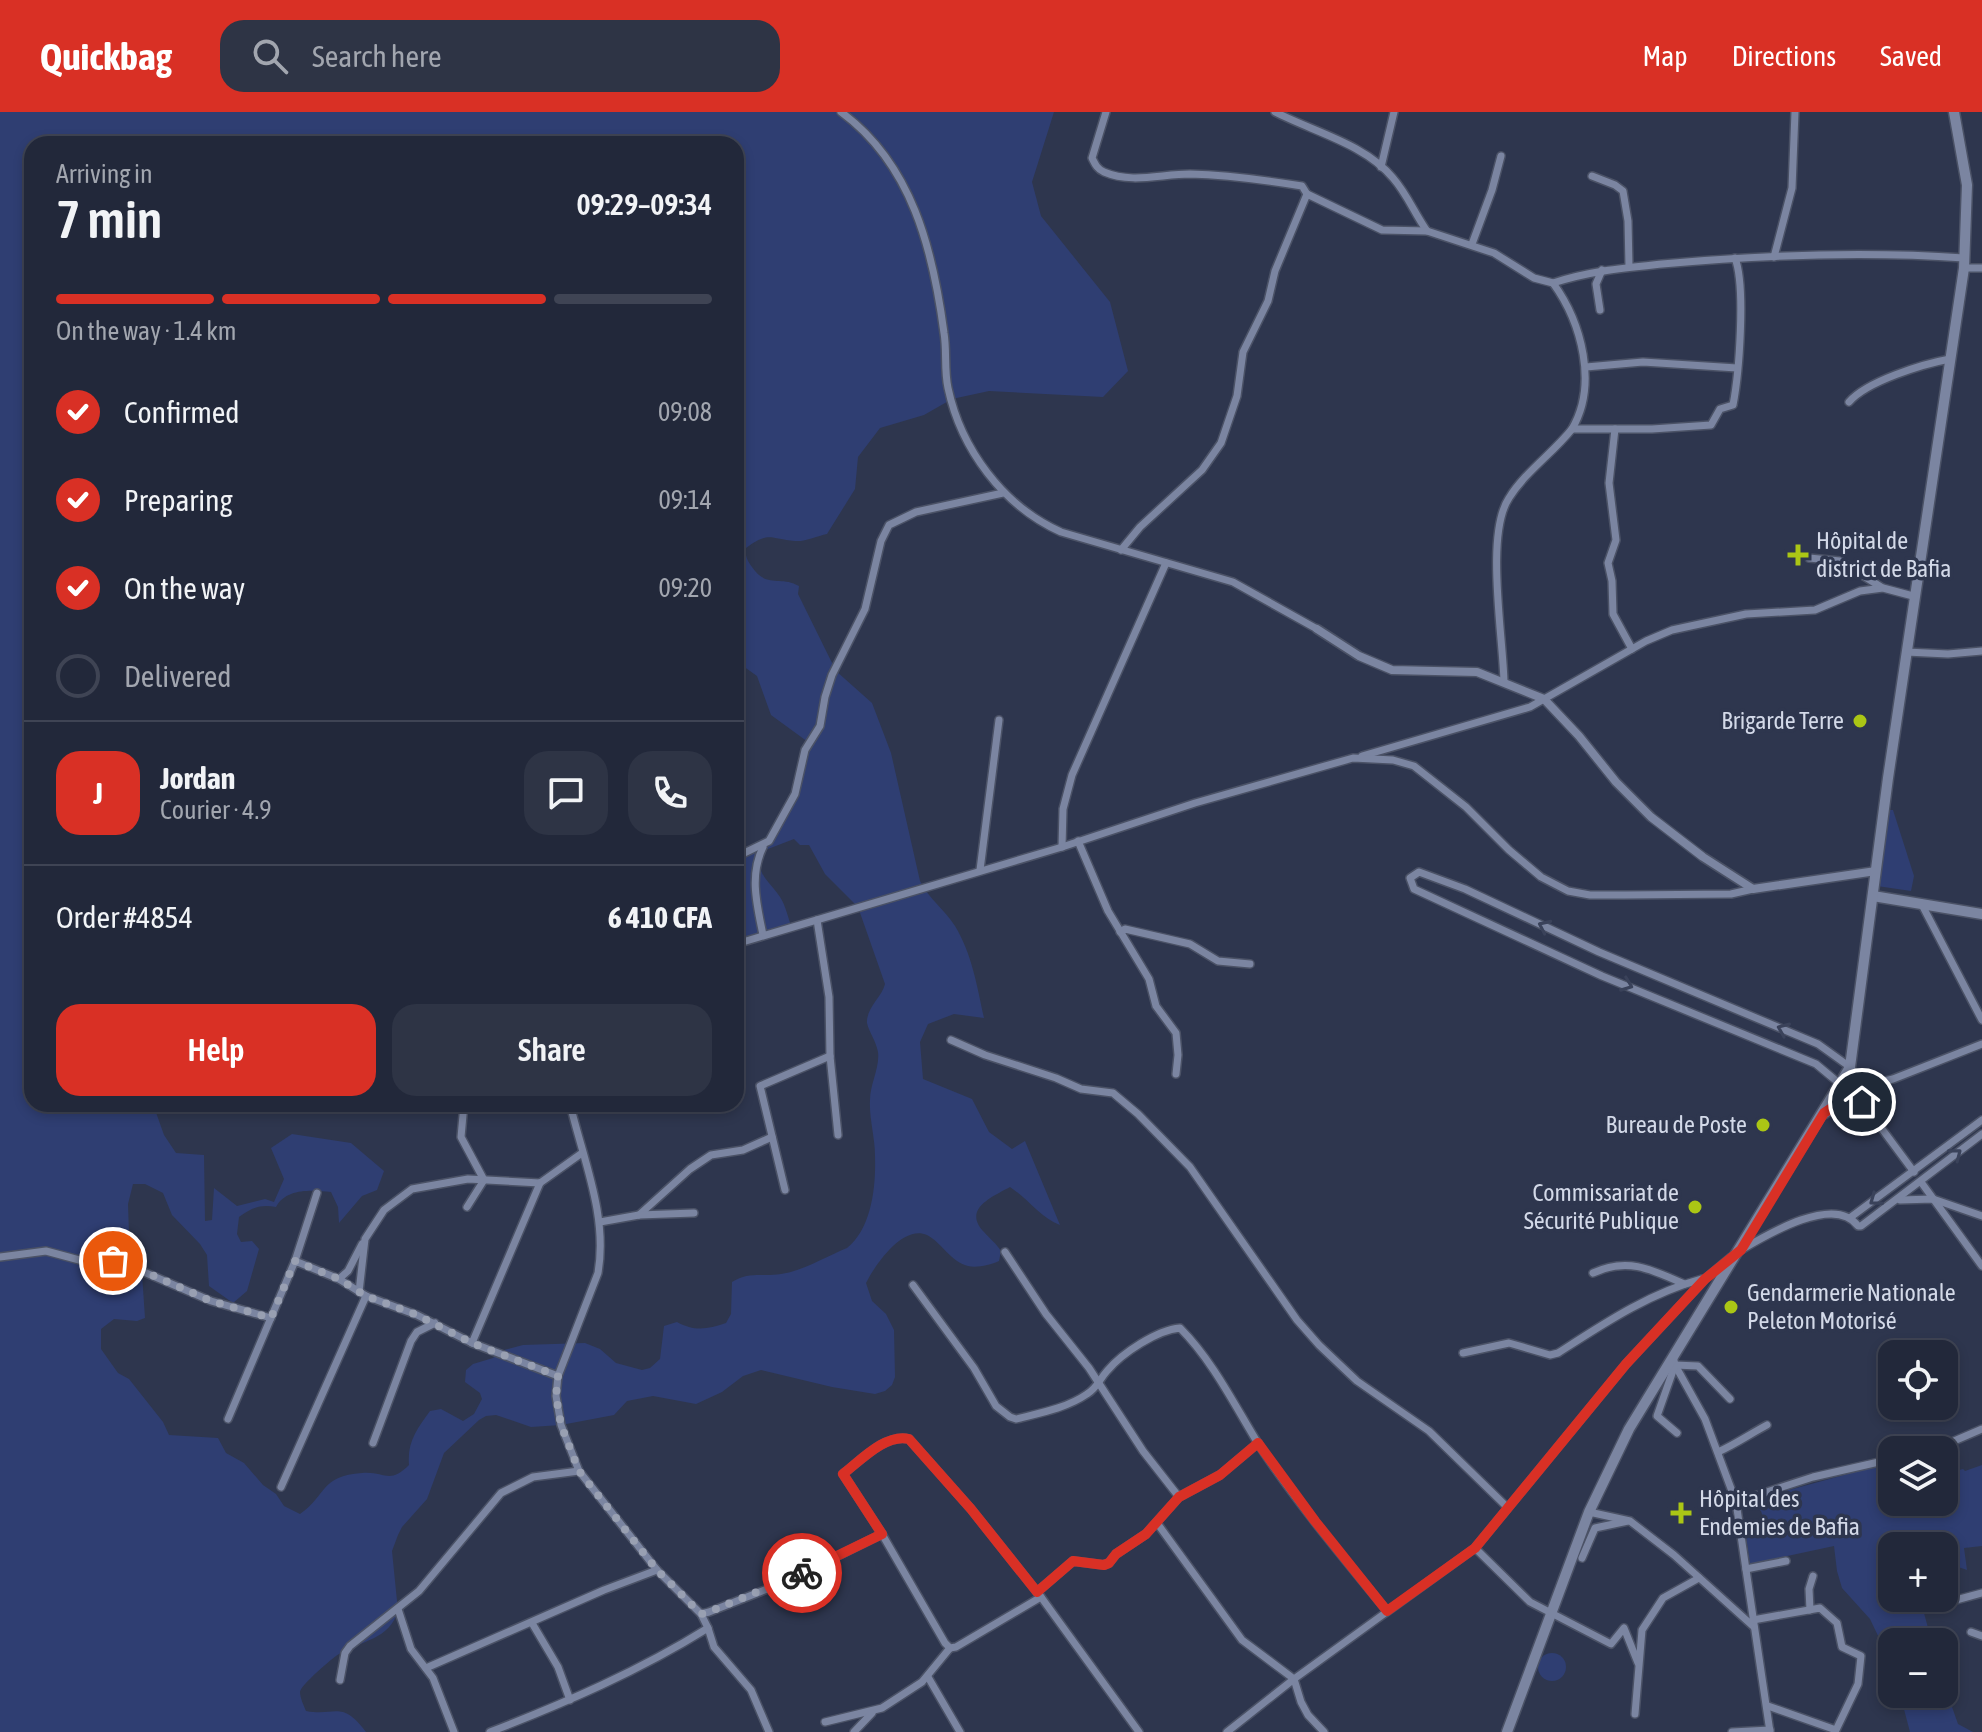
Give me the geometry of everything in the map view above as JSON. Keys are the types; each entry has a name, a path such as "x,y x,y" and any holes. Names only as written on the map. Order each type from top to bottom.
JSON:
{"main road":[{"path":"1507,1732 1589,1512 1629,1429 1850,1067 1913,596 1964,263 1967,185 1954,112"},
{"path":"1873,896 1982,914"},
{"path":"1824,1113 1854,1097"}],"street":[{"path":"841,112 879,145 913,206 936,274 951,399 975,453 1003,493 1049,526 1233,582 1359,656 1392,670 1477,672 1544,699 1616,782 1651,817 1703,857 1753,889"},
{"path":"1106,112 1092,158 1095,166 1103,171 1129,178 1189,174 1259,179 1302,186 1307,194 1382,230 1427,231 1472,244 1509,260 1534,278 1553,283 1629,266 1735,258 1861,254 1964,263 1982,268"},
{"path":"1275,112 1349,145 1381,167 1403,191 1427,231"},
{"path":"1381,167 1394,112"},
{"path":"1774,257 1792,188 1795,112"},
{"path":"1472,244 1501,156"},
{"path":"1592,176 1623,191 1628,221 1629,266"},
{"path":"1121,550 1140,527 1202,470 1221,443 1237,396 1243,352 1268,301 1275,271 1307,194"},
{"path":"1572,429 1711,425 1720,409 1733,405 1739,296 1735,258"},
{"path":"1600,310 1596,284 1602,270"},
{"path":"1504,682 1496,561 1497,527 1501,512 1515,489 1572,429 1585,394 1586,367 1566,304 1553,283"},
{"path":"1849,402 1866,388 1950,359"},
{"path":"1586,367 1643,362 1737,368"},
{"path":"1615,429 1609,483 1617,537 1608,563 1613,614 1632,649"},
{"path":"763,935 755,867 764,845 776,831 795,794 805,750 820,726 832,675 865,609 881,541 889,525 916,512 1003,493"},
{"path":"1809,558 1840,561 1883,588 1913,596"},
{"path":"1062,847 1063,809 1072,775 1166,563"},
{"path":"744,941 1062,847 1195,803 1518,712 1672,630 1746,614 1815,610 1860,591 1883,588"},
{"path":"1906,652 1948,654 1982,651"},
{"path":"980,870 999,720"},
{"path":"1353,758 1393,760 1414,766 1466,807 1541,877 1568,891 1590,895 1738,893 1876,871"},
{"path":"1078,841 1108,911 1149,979 1156,1006 1176,1033 1176,1074"},
{"path":"744,854 764,845"},
{"path":"1867,1085 1853,1075 1850,1067 1818,1044 1599,952 1465,889 1419,872 1410,878 1414,889 1602,976 1816,1064 1840,1084 1840,1089 1854,1097 1982,1266"},
{"path":"1921,903 1982,1020"},
{"path":"817,920 829,997 830,1056 838,1135"},
{"path":"1120,932 1125,929 1190,944 1218,961 1250,964"},
{"path":"951,1040 1081,1089 1113,1093 1190,1167 1297,1320 1319,1345 1357,1381 1429,1431 1507,1507"},
{"path":"1854,1097 1867,1085 1893,1079 1982,1044"},
{"path":"785,1190 760,1089 762,1083 830,1056"},
{"path":"463,1112 461,1137 484,1180"},
{"path":"572,1112 600,1222 601,1258 558,1376 556,1396 561,1425 579,1471 657,1570 701,1614 714,1647 751,1690 769,1732"},
{"path":"1851,1217 1982,1120"},
{"path":"1227,1732 1294,1679 1475,1548 1626,1364 1705,1279 1741,1250 1770,1233 1817,1215 1836,1212 1851,1217 1861,1226 1982,1134"},
{"path":"639,1215 683,1174 711,1155 743,1150 772,1137"},
{"path":"472,1343 540,1183 582,1153"},
{"path":"339,1279 348,1271 384,1210 412,1189 455,1179 540,1183"},
{"path":"467,1207 484,1180"},
{"path":"228,1419 295,1261 317,1193"},
{"path":"1898,1200 1933,1199 1982,1216"},
{"path":"600,1222 639,1215 694,1213"},
{"path":"281,1487 362,1294 365,1239"},
{"path":"0,1257 46,1251 83,1261 123,1263 211,1301 271,1318"},
{"path":"1005,1252 1046,1314 1089,1368 1143,1451 1179,1497"},
{"path":"295,1261 339,1279 362,1294 435,1323 472,1343 558,1376"},
{"path":"1593,1273 1625,1263 1684,1284"},
{"path":"1463,1353 1509,1343 1550,1355 1558,1353 1627,1310 1684,1284 1705,1279"},
{"path":"913,1285 974,1368 996,1406 1016,1419 1071,1403 1099,1385 1106,1372 1154,1336 1180,1328 1194,1341 1258,1443 1315,1521 1387,1611"},
{"path":"373,1443 411,1341 417,1332 435,1323"},
{"path":"1674,1359 1698,1366 1730,1399"},
{"path":"1674,1359 1657,1416 1677,1433"},
{"path":"1674,1359 1705,1419 1736,1502 1768,1706 1770,1731 1732,1732"},
{"path":"1089,1368 1106,1372"},
{"path":"1718,1452 1767,1425"},
{"path":"1958,1439 1982,1429"},
{"path":"950,1648 843,1474 879,1447 902,1437 909,1439 958,1494 1039,1595 1139,1732"},
{"path":"825,1722 873,1711 914,1688 928,1677 950,1648 1039,1595 1073,1561 1109,1563 1116,1554 1157,1523 1179,1497 1220,1475 1258,1443"},
{"path":"1736,1502 1813,1477 1878,1462"},
{"path":"340,1680 345,1653 350,1646 419,1591 501,1493 533,1477 579,1471"},
{"path":"1589,1512 1630,1521 1753,1623"},
{"path":"1582,1558 1595,1528 1630,1521"},
{"path":"1157,1523 1242,1640 1294,1679 1308,1715 1324,1732"},
{"path":"701,1614 785,1582 882,1534"},
{"path":"1475,1548 1530,1602 1551,1615 1563,1617 1611,1644 1624,1628 1638,1663 1635,1714"},
{"path":"1746,1569 1786,1561"},
{"path":"426,1668 657,1570"},
{"path":"1810,1610 1809,1589 1813,1576"},
{"path":"1638,1663 1642,1630 1653,1611 1663,1598 1699,1578"},
{"path":"1958,1599 1982,1593"},
{"path":"1753,1623 1820,1608 1837,1623 1842,1647 1861,1656 1858,1684 1836,1730 1768,1706"},
{"path":"398,1609 411,1649 438,1689 454,1732"},
{"path":"532,1623 558,1667 570,1700"},
{"path":"490,1732 624,1675 708,1628"},
{"path":"1971,1632 1982,1636"},
{"path":"928,1677 960,1732"},
{"path":"854,1732 873,1711"}],"shaded area":[{"path":"0,112 1054,112 1032,182 1041,216 1110,302 1128,371 1103,397 989,391 952,399 924,415 880,428 858,457 855,489 827,534 799,541 765,538 746,548 746,551 750,565 763,578 799,586 798,594 836,671 872,703 891,753 920,881 955,926 970,959 984,1018 954,1014 928,1024 920,1042 923,1079 972,1099 989,1132 1012,1149 1025,1141 1060,1225 1010,1187 982,1205 976,1217 978,1224 1001,1251 999,1261 975,1267 962,1264 932,1238 918,1233 909,1235 891,1248 866,1283 872,1301 886,1314 894,1330 895,1377 885,1391 875,1394 832,1387 761,1370 743,1376 722,1392 696,1404 653,1396 627,1401 614,1415 561,1425 531,1427 496,1415 479,1420 444,1453 427,1499 398,1535 392,1551 398,1611 394,1621 381,1634 335,1657 301,1689 306,1711 344,1712 366,1732 0,1732"},
{"path":"1887,810 1893,810 1914,876 1911,891 1877,886"},
{"path":"1982,1465 1982,1546 1964,1548 1967,1570 1958,1567 1958,1532 1878,1532 1878,1612 1924,1612 1928,1628 1878,1628 1878,1636 1870,1619 1842,1588 1834,1546 1750,1564 1746,1536 1767,1530 1761,1511 1748,1501 1878,1466 1878,1516 1958,1516 1958,1470"},
{"path":"1552,1653 1562,1657 1566,1667 1562,1677 1552,1681 1542,1677 1538,1667 1542,1657"},
{"path":"1904,1708 1952,1708 1958,1724 1973,1732 1910,1732"}],"way so far":[{"path":"113,1261 211,1301 271,1318 295,1261 472,1343 558,1376 556,1396 561,1425 579,1471 657,1570 701,1614 802,1573"}],"place":[{"name":"Hôpital de district de Bafia","path":"1798,555"},
{"name":"Brigarde Terre","path":"1860,721"},
{"name":"Bureau de Poste","path":"1763,1125"},
{"name":"Commissariat de Sécurité Publique","path":"1695,1207"},
{"name":"Gendarmerie Nationale Peleton Motorisé","path":"1731,1307"},
{"name":"Hôpital des Endemies de Bafia","path":"1681,1513"}],"route":[{"path":"802,1573 882,1534 843,1474 879,1447 902,1437 909,1439 958,1494 1037,1592 1073,1561 1095,1565 1109,1563 1116,1554 1146,1534 1179,1497 1220,1475 1258,1443 1387,1611 1475,1548 1626,1364 1705,1279 1741,1250 1824,1113 1850,1096 1862,1102"}]}
